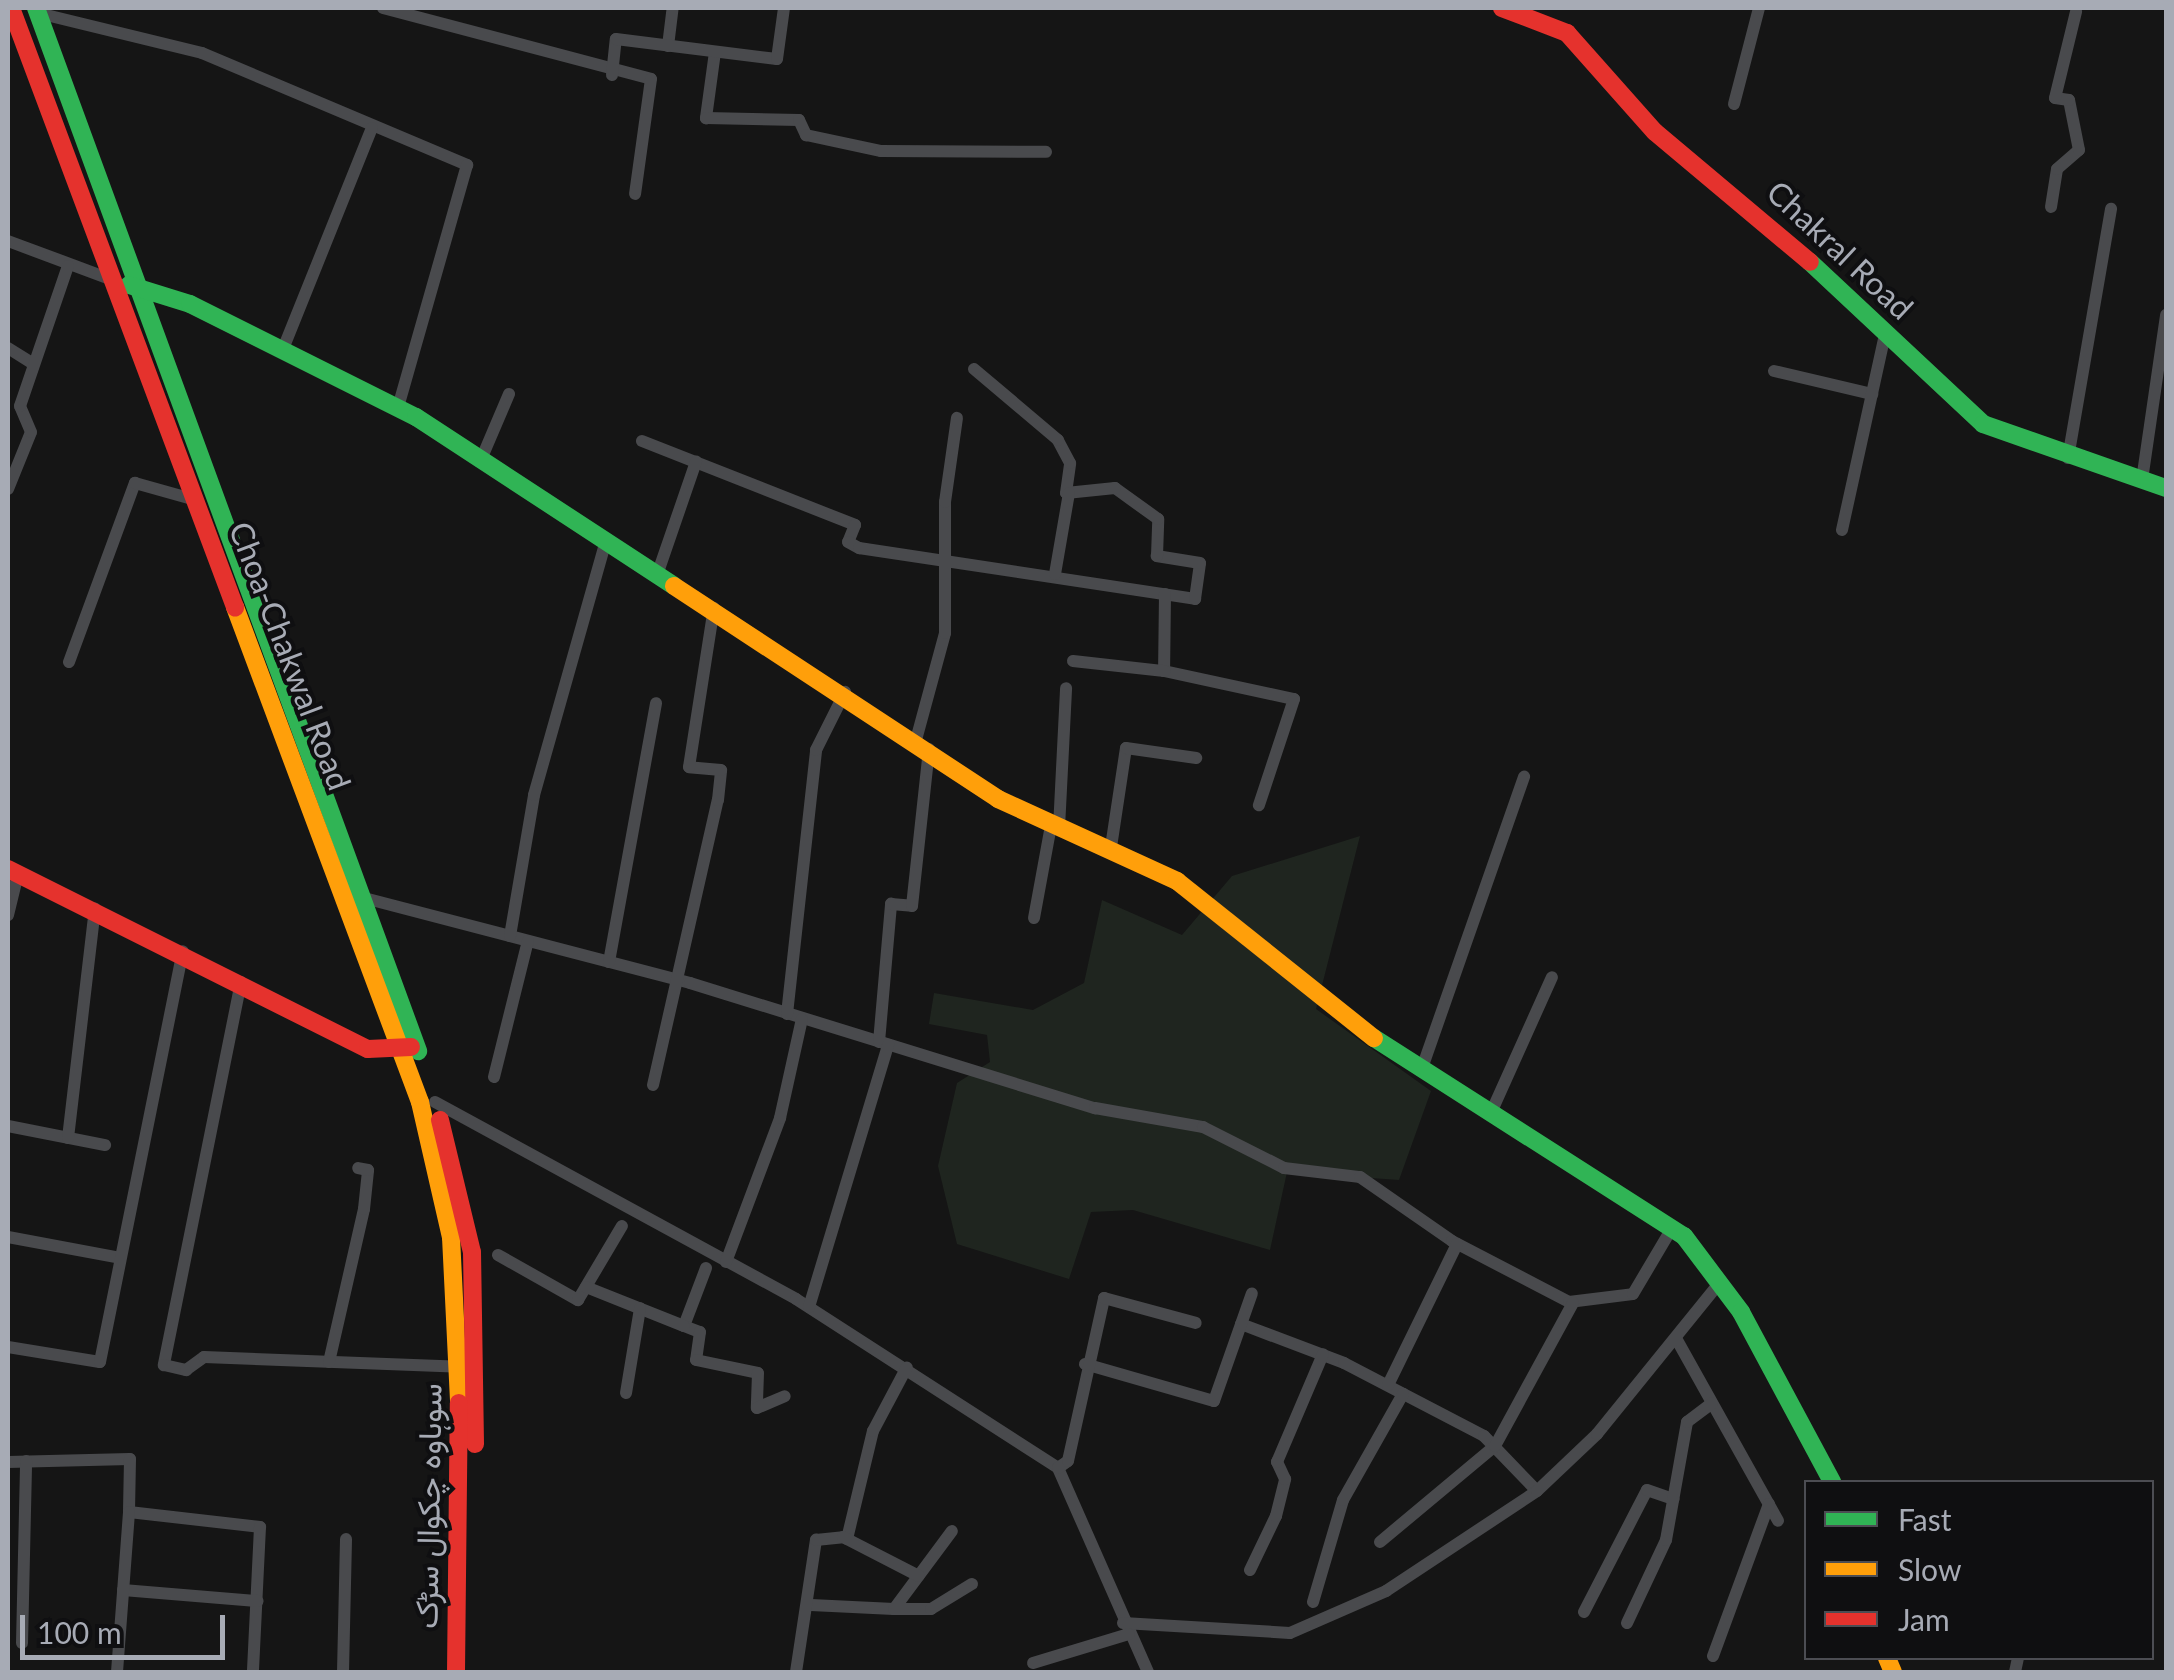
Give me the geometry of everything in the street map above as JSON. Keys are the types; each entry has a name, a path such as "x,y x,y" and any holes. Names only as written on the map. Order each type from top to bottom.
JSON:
{"main road":[{"name":"Choa-Chakwal Road","path":"11,8 120,282 199,500 410,1047 440,1183 460,1341"},
{"name":"Chakral Road","path":"1502,8 1567,33 1655,132 1982,424 2068,458 2166,488"},
{"path":"37,10 368,899 410,1047 434,1102 462,1201 476,1304 470,1672"},
{"path":"120,282 284,348 398,407 604,547 714,608 1055,827 1111,847 1177,882 1292,980 1421,1071 1672,1228 1721,1280 1831,1480"},
{"path":"13,872 183,950 368,1049 410,1047"},
{"name":"سوہاوہ چکوال سڑک","path":"456,1672 460,1341"}],"street":[{"path":"383,8 612,75 651,79 635,194"},
{"path":"668,46 673,8"},
{"path":"612,75 616,39 777,59 784,8"},
{"path":"1734,104 1759,8"},
{"path":"37,10 202,53 372,128 467,164 398,407"},
{"path":"2051,207 2057,169 2079,150 2069,100 2054,98 2076,12"},
{"path":"716,52 706,118 798,120 806,136 881,151 1046,152"},
{"path":"284,348 372,128"},
{"path":"2068,458 2111,208"},
{"path":"8,242 120,282"},
{"path":"8,487 31,432 20,416 32,363 68,266"},
{"path":"2142,480 2166,315"},
{"path":"1842,530 1885,334"},
{"path":"8,348 32,363"},
{"path":"974,368 1058,440 1070,463 1055,574"},
{"path":"1774,372 1872,394"},
{"path":"480,462 509,394"},
{"path":"808,1306 884,1044 891,904 912,906 922,745 946,632 942,559 956,418"},
{"path":"642,441 855,524 848,542 859,548 1055,574 1195,600 1200,563 1158,556 1158,519 1115,488 1068,493"},
{"path":"657,576 696,462"},
{"path":"70,662 135,483 199,500"},
{"path":"510,936 534,795 604,547"},
{"path":"1164,671 1165,594"},
{"path":"653,1085 682,982 721,770 689,767 714,608"},
{"path":"1073,661 1164,671 1294,698 1259,805"},
{"path":"1034,918 1055,827 1066,688"},
{"path":"787,1014 816,750 845,692"},
{"path":"609,962 656,703"},
{"path":"1111,847 1126,748 1196,758"},
{"path":"1421,1071 1524,777"},
{"path":"8,915 13,872"},
{"path":"368,899 682,982 1095,1108 1203,1127 1284,1168 1360,1177 1457,1244 1573,1302 1633,1294 1672,1228"},
{"path":"68,1138 94,909"},
{"path":"494,1077 528,941"},
{"path":"8,1347 100,1362 183,950"},
{"path":"1490,1115 1552,977"},
{"path":"241,982 164,1366 186,1370 204,1356 460,1366"},
{"path":"726,1262 780,1118 802,1019"},
{"path":"434,1102 808,1306 1058,1468 1148,1672"},
{"path":"8,1126 104,1145"},
{"path":"328,1362 364,1209 368,1170 358,1168"},
{"path":"498,1255 578,1300 622,1226"},
{"path":"8,1237 120,1258"},
{"path":"1388,1386 1457,1244"},
{"path":"684,1326 706,1268"},
{"path":"1033,1663 1126,1629 1290,1633 1386,1591 1537,1491 1676,1340 1721,1280"},
{"path":"586,1287 700,1332 696,1360 758,1372 757,1408 785,1396"},
{"path":"1085,1364 1214,1401 1252,1293"},
{"path":"1058,1468 1068,1461 1085,1364 1104,1298 1196,1323"},
{"path":"1380,1542 1495,1446 1573,1302"},
{"path":"626,1393 640,1308"},
{"path":"1241,1324 1324,1354 1404,1394 1495,1446 1537,1491"},
{"path":"1676,1340 1778,1521"},
{"path":"1250,1570 1276,1516 1285,1479 1278,1462 1324,1354"},
{"path":"847,1539 873,1432 907,1367"},
{"path":"1313,1602 1343,1500 1404,1394"},
{"path":"1627,1623 1666,1540 1687,1422 1712,1403"},
{"path":"8,1462 130,1460 117,1672"},
{"path":"22,1643 26,1461"},
{"path":"1584,1612 1646,1490 1673,1499"},
{"path":"1713,1656 1769,1504"},
{"path":"129,1512 260,1527 253,1672"},
{"path":"894,1608 952,1532"},
{"path":"342,1672 346,1539"},
{"path":"796,1672 811,1605 816,1540 847,1539 919,1576"},
{"path":"811,1605 931,1609 972,1584"},
{"path":"123,1590 258,1601"}],"shaded area":[{"path":"1360,836 1316,1009 1431,1091 1399,1180 1287,1172 1270,1250 1133,1210 1091,1212 1069,1279 957,1244 938,1166 957,1083 990,1062 987,1035 929,1024 934,993 1033,1010 1084,983 1102,900 1182,935 1232,876"}],"traffic: fast":[{"path":"36,8 418,1051"},
{"path":"1810,262 1983,424 2166,488"},
{"path":"129,285 190,304 416,417 674,586"},
{"path":"1374,1038 1684,1236 1741,1312 1831,1480"}],"traffic: slow":[{"path":"674,586 998,799 1177,881 1374,1038"},
{"path":"235,607 420,1102 451,1237 459,1403"},
{"path":"1888,1660 1893,1672"}],"traffic: jam":[{"path":"11,8 235,607"},
{"path":"1502,8 1567,33 1655,132 1810,262"},
{"path":"8,869 368,1049 411,1047"},
{"path":"440,1120 472,1252 475,1444"},
{"path":"456,1672 459,1403"}]}
